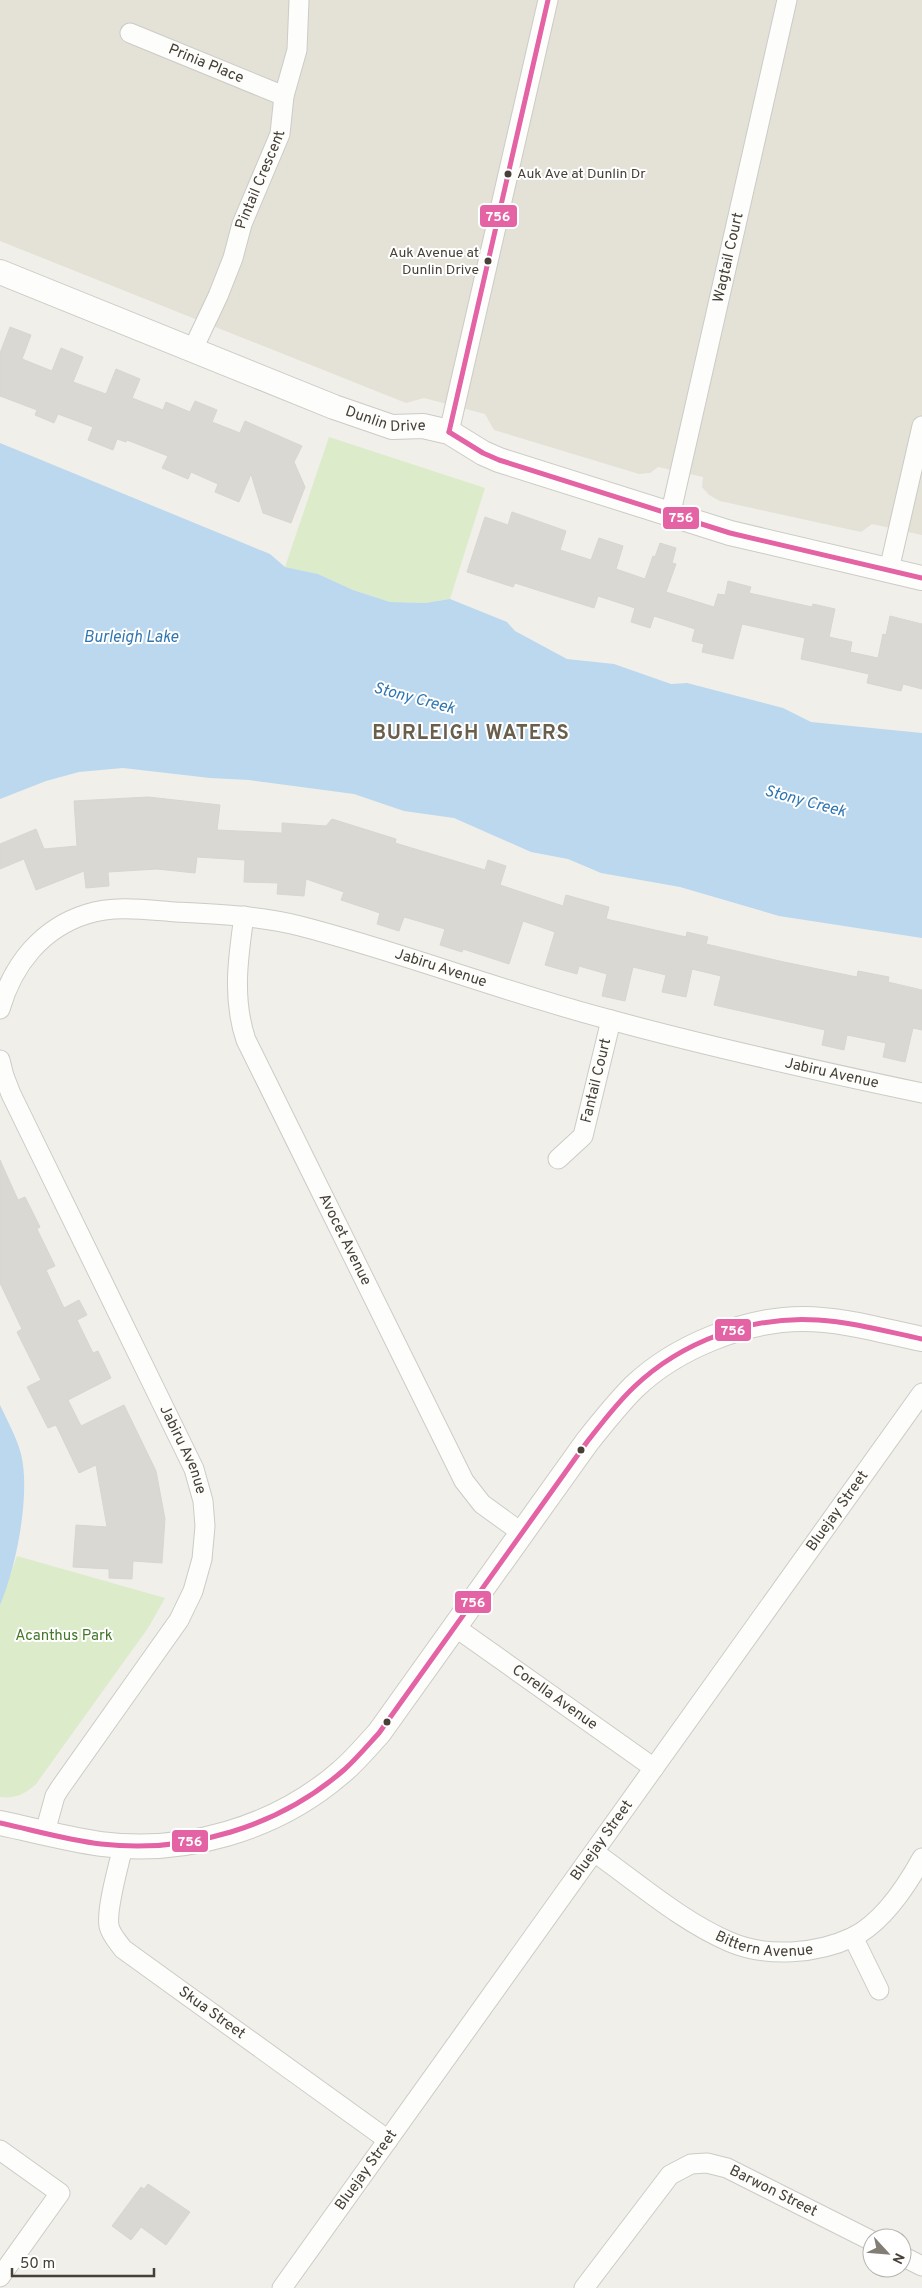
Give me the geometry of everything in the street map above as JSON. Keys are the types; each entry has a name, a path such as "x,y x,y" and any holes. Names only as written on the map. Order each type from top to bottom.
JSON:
{"street":[{"name":"Pintail Crescent","path":"192,350 218,296 233,258 242,224 280,134 284,96 297,50 298,0"},
{"path":"448,432 548,0"},
{"name":"Wagtail Court","path":"670,516 787,0"},
{"name":"Prinia Place","path":"130,33 284,96"},
{"name":"Dunlin Drive","path":"0,272 280,387 392,427 423,426 448,432 483,453 499,460 670,516 730,533 922,578"},
{"path":"889,570 922,426"},
{"name":"Jabiru Avenue","path":"0,1009 14,973 36,943 68,921 88,913 134,909 244,916 299,926 611,1020 774,1062 922,1093"},
{"name":"Avocet Avenue","path":"244,916 237,984 237,1008 246,1040 464,1481 482,1504 522,1533"},
{"name":"Fantail Court","path":"558,1158 583,1136 611,1020"},
{"name":"Jabiru Avenue","path":"0,1060 11,1094 194,1469 202,1501 205,1526 198,1576 179,1620 60,1788 52,1805 45,1832"},
{"path":"0,1823 100,1844 123,1846 160,1845 222,1836 290,1808 339,1774 379,1733 587,1442 618,1403 635,1386 660,1366 690,1348 723,1334 759,1324 802,1319 835,1321 922,1339"},
{"name":"Bluejay Street","path":"282,2288 922,1393"},
{"name":"Corella Avenue","path":"455,1627 654,1768"},
{"name":"Skua Street","path":"123,1846 111,1905 109,1926 123,1949 388,2140"},
{"name":"Bittern Avenue","path":"594,1852 695,1923 732,1943 756,1950 794,1952 820,1948 853,1937 873,1922 894,1900 910,1879 922,1858"},
{"path":"853,1937 879,1990"},
{"path":"0,2150 60,2192 0,2277"},
{"name":"Barwon Street","path":"584,2288 670,2175 691,2164 707,2163 726,2168 862,2236"}],"shaded area":[{"path":"0,0 922,0 922,535 872,524 861,532 720,501 709,495 702,487 703,477 658,467 650,473 639,474 494,430 485,414 424,398 406,403 0,241"}],"green space":[{"path":"329,437 485,488 450,599 425,603 390,602 353,590 318,574 285,567"},
{"name":"Acanthus Park","path":"17,1556 165,1598 148,1628 36,1784 20,1795 0,1797 0,1605"}],"water":[{"name":"Burleigh Lake","path":"0,443 270,554 285,567 318,574 353,590 390,602 425,603 450,599 507,622 515,631 567,659 614,664 671,684 687,683 783,708 811,722 922,733 922,938 779,916 680,887 601,873 568,859 531,852 454,818 404,811 354,794 249,780 210,778 123,768 79,772 46,781 0,799"},
{"path":"0,1405 21,1454 24,1470 24,1489 23,1510 16,1552 0,1605"}],"building":[{"path":"10,327 31,335 22,359 52,371 61,348 83,357 73,382 106,394 116,369 140,379 132,398 163,410 166,402 190,412 195,401 217,410 212,422 240,433 245,421 302,446 294,462 305,487 291,523 263,513 251,474 239,502 215,492 218,484 191,472 188,479 162,468 168,456 127,440 126,442 117,439 113,450 88,440 93,427 58,414 54,423 35,415 37,410 0,396 0,353"},
{"path":"512,512 566,531 560,550 591,560 599,538 623,546 616,569 645,579 660,543 676,548 672,563 676,564 666,592 714,607 718,594 725,595 728,581 751,587 749,593 812,607 813,604 835,609 829,637 852,642 850,652 878,658 883,634 886,635 890,616 922,624 922,689 903,684 901,691 867,683 869,674 801,659 805,638 742,624 733,659 702,652 704,644 692,641 695,629 654,616 650,628 631,622 635,608 598,596 594,608 515,583 513,587 467,572 485,517 508,525"},
{"path":"148,797 220,805 217,830 282,833 282,823 326,826 332,819 396,839 395,843 485,870 488,860 506,866 500,885 563,906 566,895 609,907 606,919 686,937 687,932 708,937 706,944 857,977 858,971 889,977 888,982 922,990 922,1030 913,1028 905,1062 883,1057 886,1043 847,1035 844,1050 822,1045 825,1030 714,1005 721,976 692,969 686,997 662,992 666,975 633,967 625,1001 602,996 607,974 579,966 577,974 545,965 555,932 523,921 509,964 463,949 462,952 440,945 445,929 404,917 399,931 377,924 380,913 341,900 344,892 306,879 304,896 277,894 278,883 244,882 245,860 197,857 195,873 157,869 108,872 109,886 86,888 84,871 36,890 24,859 0,869 0,844 36,829 44,849 77,846 74,801"},
{"path":"0,1160 18,1200 25,1197 40,1227 37,1229 55,1266 46,1270 64,1308 79,1300 87,1315 77,1320 93,1353 98,1351 111,1378 68,1400 81,1426 124,1405 156,1471 165,1519 162,1563 133,1561 132,1579 109,1578 109,1569 73,1567 76,1525 107,1527 96,1465 79,1473 56,1425 48,1428 27,1387 41,1380 17,1332 22,1329 0,1283"},
{"path":"148,2184 190,2212 166,2245 141,2227 131,2240 112,2226 141,2187 144,2189"}],"transit line":[{"name":"756","path":"449,432 548,0"},
{"name":"756","path":"449,432 483,453 499,460 730,533 922,578"},
{"name":"756","path":"0,1823 101,1844 167,1845 231,1832 262,1821 291,1807 345,1769 379,1733 587,1442 621,1400 653,1371 695,1345 743,1327 768,1322 793,1320 831,1321 922,1339"}],"place":[{"name":"Auk Ave at Dunlin Dr","path":"508,174"},
{"name":"Auk Avenue at Dunlin Drive","path":"488,261"}],"district":[{"name":"BURLEIGH WATERS","path":"471,734"}],"water label":[{"name":"Stony Creek","path":"414,699"},
{"name":"Stony Creek","path":"805,802"}]}
